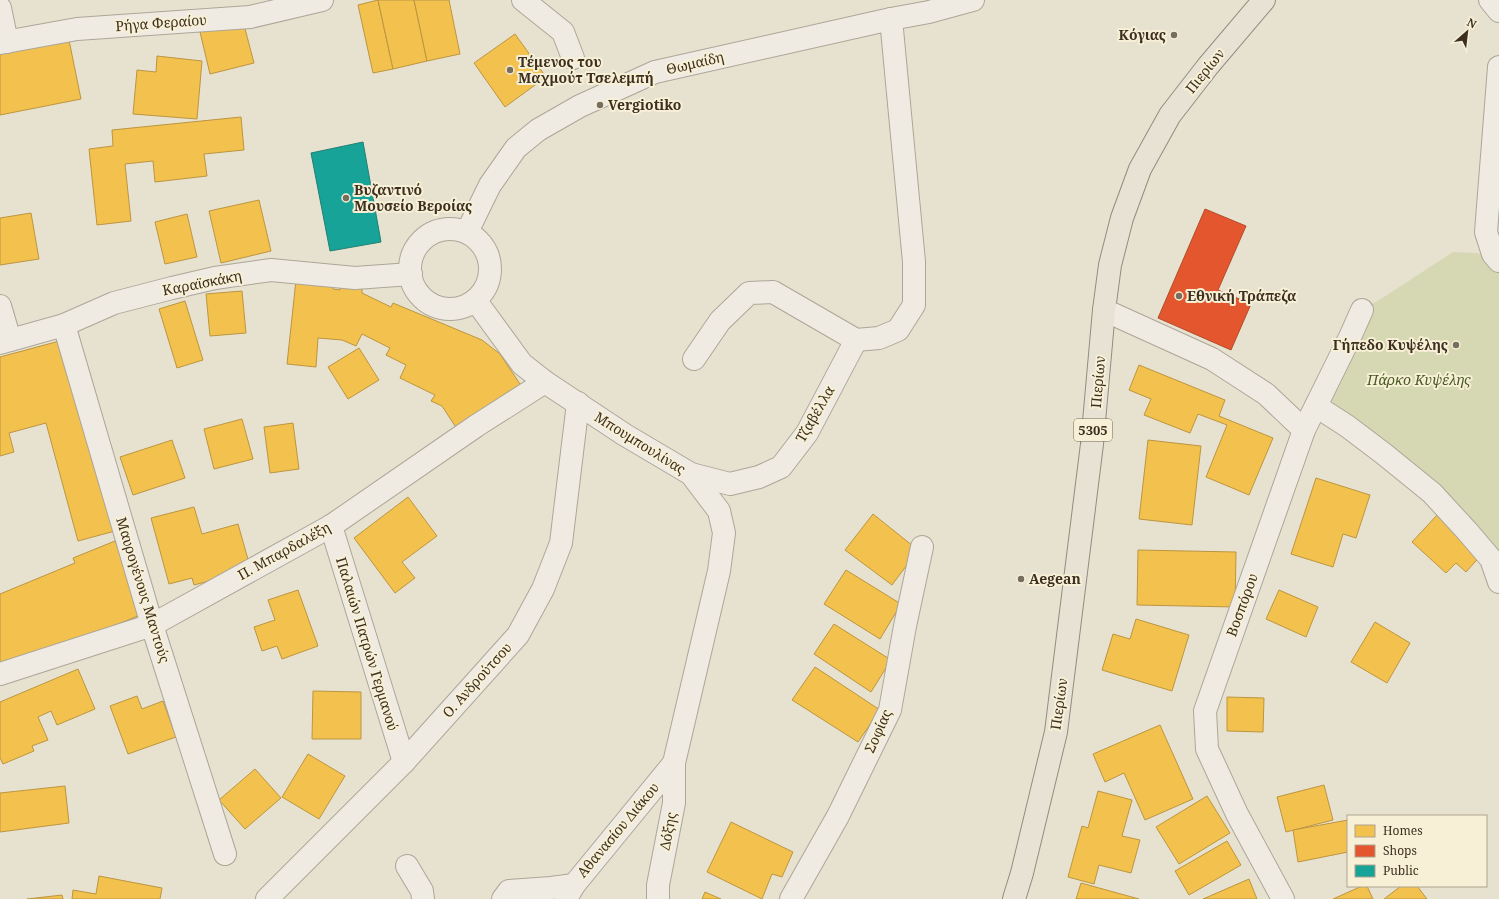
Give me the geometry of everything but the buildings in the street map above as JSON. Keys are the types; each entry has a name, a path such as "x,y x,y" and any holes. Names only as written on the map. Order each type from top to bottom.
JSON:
{"main road":[{"name":"Πιερίων","path":"1014,899 1022,873 1056,732 1092,444 1104,310 1110,265 1122,218 1140,169 1170,116 1208,66 1264,0"}],"street":[{"name":"Ρήγα Φεραίου","path":"3,43 77,29 322,0"},
{"path":"523,0 563,32 572,58"},
{"name":"Θωμαίδη","path":"891,19 940,0"},
{"name":"Θωμαίδη","path":"467,232 490,185 516,148 538,130 580,106 656,72 891,19 929,12 973,0"},
{"path":"1490,0 1499,11"},
{"path":"0,8 3,43"},
{"path":"694,358 720,321 749,294 773,292 856,340 879,338 898,330 914,305 914,262 891,19"},
{"path":"1499,67 1486,232 1493,254 1499,261"},
{"path":"453,228 467,232 482,243 489,255 491,268 486,290 476,301 460,309 447,310 434,306 422,298 414,287 410,266 411,258 418,245 427,235 440,230 453,228"},
{"name":"Καραϊσκάκη","path":"5,341 64,325 114,303 215,278 272,270 355,278 411,274"},
{"name":"Μπουμπουλίνας","path":"476,301 522,364 545,382 625,435 691,474 719,510 724,533 719,571 674,763"},
{"path":"0,306 5,341"},
{"path":"1104,310 1212,359 1266,394 1304,430"},
{"name":"Βοσπόρου","path":"1283,899 1237,814 1207,749 1205,711 1304,430 1362,310"},
{"name":"Μαυρογένους Μαντούς","path":"64,325 152,625 225,854"},
{"name":"Τζαβέλλα","path":"691,474 730,484 759,477 781,468 807,433 856,340"},
{"name":"Π. Μπαρδαλέξη","path":"0,674 152,625 331,526 476,426 545,382"},
{"name":"Ο. Ανδρούτσου","path":"267,899 404,762 518,635 543,589 561,543 578,403"},
{"path":"1316,406 1384,454 1432,493 1491,559 1499,582"},
{"name":"Παλαιών Πατρών Γερμανού","path":"331,526 404,762"},
{"name":"Σοφίας","path":"791,899 838,816 890,710 905,626 922,547"},
{"name":"Αθανασίου Διάκου","path":"570,892 674,763"},
{"name":"Δόξης","path":"658,899 658,886 674,803 674,763"},
{"path":"407,866 422,891 423,899"},
{"path":"503,899 509,891 551,888 570,892"}],"green space":[{"name":"Πάρκο Κυψέλης","path":"1453,252 1493,254 1499,261 1499,582 1491,559 1316,406 1362,310"}],"place":[{"name":"Κόγιας","path":"1174,35"},
{"name":"Τέμενος του Μαχμούτ Τσελεμπή","path":"510,70"},
{"name":"Vergiotiko","path":"600,105"},
{"name":"Βυζαντινό Μουσείο Βεροίας","path":"346,198"},
{"name":"Εθνική Τράπεζα","path":"1179,296"},
{"name":"Γήπεδο Κυψέλης","path":"1456,345"},
{"name":"Aegean","path":"1021,579"}]}
